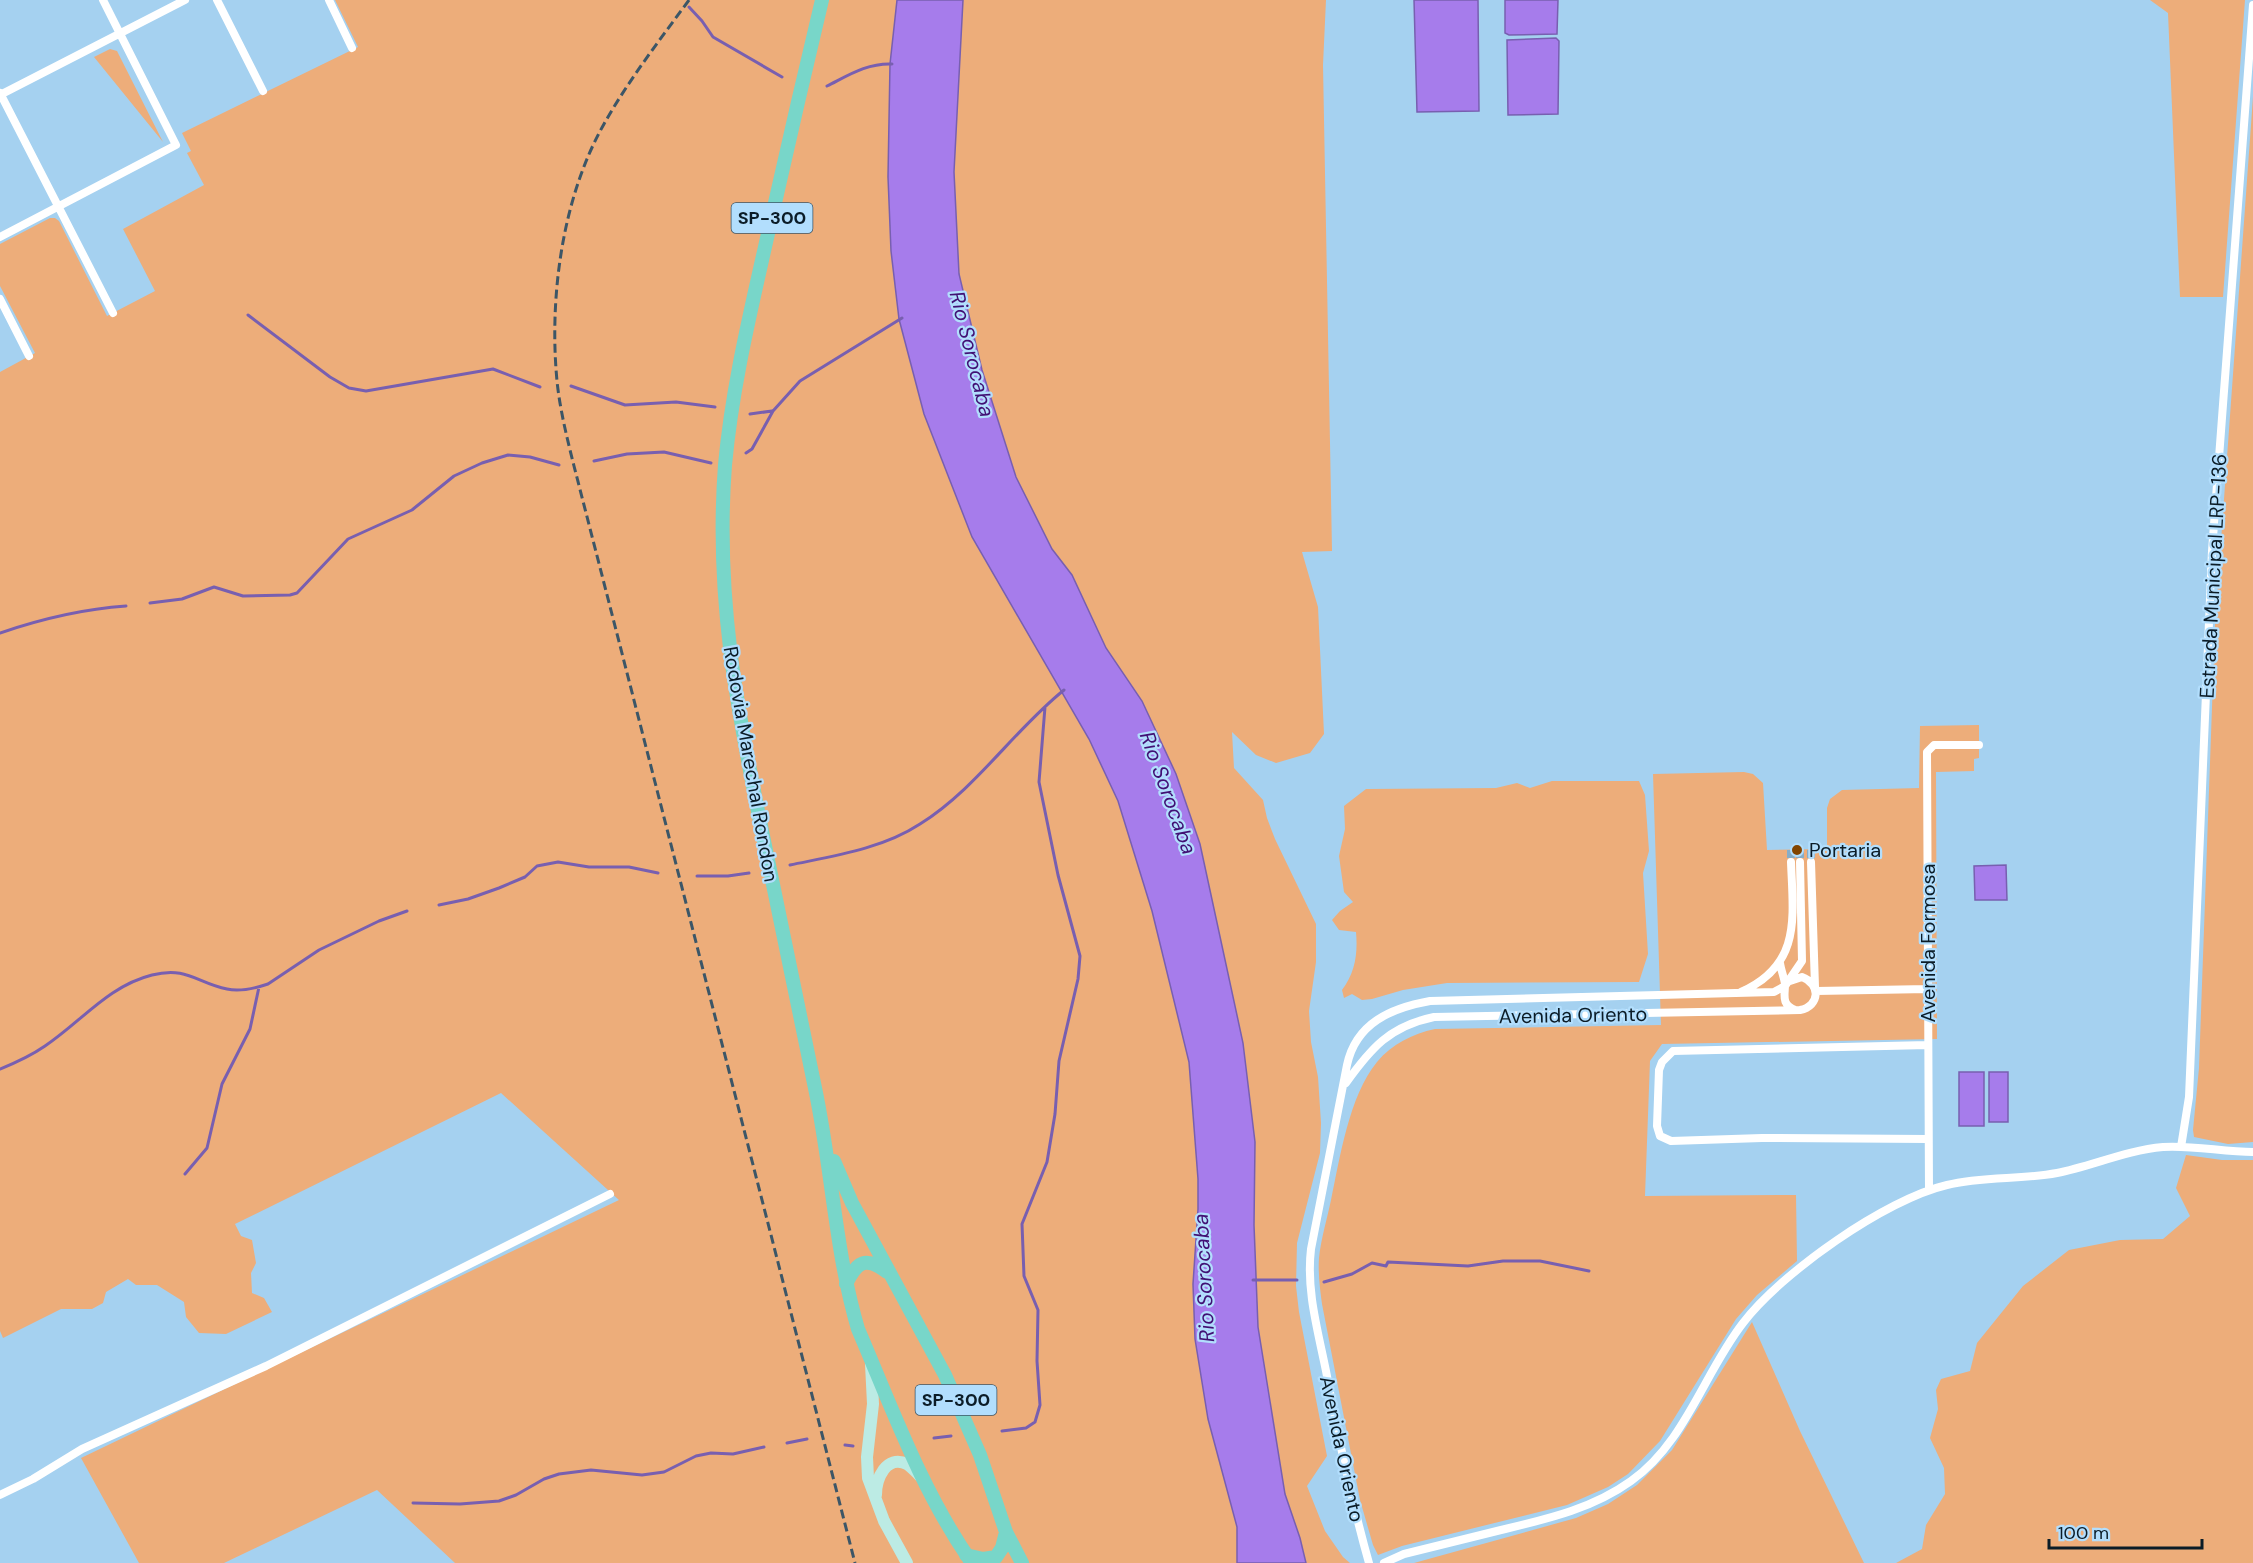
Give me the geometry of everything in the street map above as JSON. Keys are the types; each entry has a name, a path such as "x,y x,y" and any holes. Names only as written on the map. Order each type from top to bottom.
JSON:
{"main road":[{"name":"Rodovia Marechal Rondon","path":"822,0 736,379 725,467 723,559 728,641 738,712 825,1136 846,1284 858,1329 924,1479 969,1559"},
{"name":"Rodovia Marechal Rondon","path":"825,1136 852,1203 952,1390 980,1455 1006,1532 1022,1563"},
{"path":"846,1284 855,1268 866,1262 878,1265 891,1275"},
{"path":"870,1357 873,1418 867,1467 875,1502 907,1563"},
{"path":"875,1502 880,1473 890,1464 898,1462 906,1464 924,1479"},
{"path":"969,1559 996,1557 1002,1548 1006,1532"}],"street":[{"path":"0,237 176,145 103,0"},
{"path":"113,313 0,94 185,0"},
{"path":"217,0 263,91"},
{"path":"329,0 352,48"},
{"name":"Estrada Municipal LRP-136","path":"2181,1147 2189,1097 2211,562 2253,5"},
{"path":"0,299 29,356"},
{"name":"Avenida Formosa","path":"1929,1189 1927,752 1934,745 1979,745"},
{"name":"Avenida Oriento","path":"1736,994 1764,979 1780,963 1791,940 1796,862 1802,961"},
{"path":"1791,940 1802,961 1787,983 1784,998 1790,1008 1806,1009 1816,998 1811,862"},
{"path":"1780,963 1787,983"},
{"path":"1787,983 1802,977 1808,979 1816,989"},
{"name":"Avenida Oriento","path":"1369,1563 1348,1487 1310,1281 1311,1249 1350,1051 1355,1041 1379,1019 1411,1004 1447,1000 1768,993 1787,983"},
{"path":"1816,989 1928,989"},
{"name":"Avenida Oriento","path":"1344,1085 1368,1053 1381,1041 1404,1025 1434,1017 1796,1010"},
{"path":"1928,1045 1673,1051 1662,1062 1659,1070 1657,1126 1660,1136 1671,1141 1762,1138 1928,1139"},
{"path":"1384,1563 1404,1554 1570,1512 1611,1494 1633,1480 1666,1446 1742,1323 1763,1300 1808,1262 1857,1227 1891,1207 1929,1189 1971,1181 2055,1173 2150,1149 2181,1147 2253,1152"},
{"path":"0,1495 33,1479 82,1449 266,1366 610,1194"}],"shaded area":[{"path":"335,0 897,0 890,64 888,177 891,251 899,319 924,414 972,537 1089,739 1118,801 1152,911 1189,1062 1198,1179 1193,1284 1195,1339 1208,1419 1237,1527 1237,1563 455,1563 377,1490 224,1563 139,1563 81,1458 619,1200 501,1093 235,1224 241,1236 252,1240 256,1263 251,1273 252,1293 264,1298 272,1312 226,1334 199,1333 186,1317 184,1302 157,1285 136,1285 128,1279 106,1292 103,1303 92,1309 61,1309 3,1338 0,1331 0,372 35,353 0,286 0,244 50,218 55,218 59,221 107,316 155,291 123,229 204,185 187,153 191,151 182,133 358,47"},
{"path":"963,0 1326,0 1323,65 1332,551 1302,552 1318,607 1324,734 1310,753 1276,763 1256,755 1232,732 1234,768 1263,800 1275,839 1316,924 1316,962 1309,1011 1311,1042 1318,1077 1320,1153 1297,1243 1296,1286 1327,1456 1307,1486 1325,1531 1343,1557 1350,1563 1306,1563 1285,1494 1258,1327 1254,1225 1255,1142 1243,1043 1200,844 1176,774 1142,701 1106,648 1072,575 1052,549 1016,477 982,370 959,274 954,172"},
{"path":"2150,0 2245,0 2223,297 2180,297 2168,13"},
{"path":"110,49 117,51 163,142 94,57"},
{"path":"2253,97 2253,1142 2228,1144 2194,1137 2193,1130 2199,1068 2215,624"},
{"path":"1979,725 1979,758 1974,759 1974,771 1936,772 1937,1039 1662,1044 1650,1061 1645,1196 1796,1195 1797,1261 1757,1295 1736,1319 1660,1441 1628,1474 1608,1487 1567,1505 1402,1546 1378,1555 1360,1500 1322,1304 1319,1270 1321,1244 1347,1128 1359,1092 1377,1062 1403,1041 1435,1029 1661,1025 1653,774 1744,772 1753,774 1763,783 1767,850 1827,849 1827,808 1830,799 1842,790 1919,788 1920,726"},
{"path":"1552,781 1639,781 1645,795 1649,851 1643,873 1648,954 1639,982 1447,983 1403,990 1372,999 1362,1000 1352,994 1344,998 1342,990 1353,970 1357,940 1356,932 1339,930 1332,920 1353,902 1344,892 1339,856 1345,829 1344,806 1366,789 1496,788 1517,783 1530,788"},
{"path":"2186,1155 2222,1160 2253,1160 2253,1563 1896,1563 1922,1549 1926,1525 1945,1494 1944,1468 1930,1438 1938,1409 1936,1390 1941,1379 1970,1371 1977,1343 2023,1286 2069,1250 2120,1240 2163,1239 2190,1216 2176,1188"},
{"path":"1752,1322 1800,1431 1864,1563 1414,1563 1576,1518 1608,1504 1637,1485 1672,1450"}],"water":[{"name":"Rio Sorocaba","path":"897,0 963,0 954,172 959,274 982,370 1016,477 1052,549 1072,575 1106,648 1142,701 1176,774 1200,844 1243,1043 1255,1142 1254,1225 1258,1327 1285,1494 1306,1563 1237,1563 1237,1527 1208,1419 1195,1339 1193,1284 1198,1179 1189,1062 1152,911 1118,801 1089,739 972,537 924,414 899,319 891,251 888,177 890,64"},
{"path":"1414,0 1478,0 1479,111 1417,112"},
{"path":"1505,0 1558,0 1557,34 1509,35 1505,33"},
{"path":"1556,38 1559,41 1558,114 1508,115 1507,40"},
{"path":"2006,865 2007,900 1975,900 1974,866"},
{"path":"1959,1072 1984,1072 1984,1126 1959,1126"},
{"path":"1989,1072 2008,1072 2008,1122 1989,1122"}],"waterway":[{"path":"689,7 713,37 782,77"},
{"path":"827,86 874,65 892,64"},
{"path":"248,315 330,377 349,388 366,391 493,369 540,387"},
{"path":"746,453 752,449 773,411 800,381 902,318"},
{"path":"571,386 625,405 676,402 715,407"},
{"path":"750,414 772,411"},
{"path":"594,461 627,454 664,452 711,463"},
{"path":"150,603 182,599 214,587 243,596 297,593 348,539 412,510 454,476 482,463 508,455 530,457 559,465"},
{"path":"0,633 62,615 126,606"},
{"path":"790,865 874,846 920,824 959,794 1045,706 1064,690"},
{"path":"1002,1431 1026,1428 1035,1422 1040,1405 1037,1361 1038,1310 1024,1276 1022,1224 1047,1162 1055,1114 1059,1061 1078,979 1080,956 1058,875 1039,782 1045,707"},
{"path":"439,905 468,899 499,888 525,877 537,866 558,862 589,867 629,867 658,873"},
{"path":"697,876 749,873"},
{"path":"0,1069 40,1049 108,996 136,980 152,975 174,973 191,976 232,990 258,987 268,984 319,950 379,921 407,911"},
{"path":"185,1174 207,1148 222,1084 250,1029 259,987"},
{"path":"1324,1282 1352,1274 1372,1263 1386,1266 1388,1262 1468,1266 1503,1261 1540,1261 1589,1271"},
{"path":"1253,1280 1297,1280"},
{"path":"934,1438 951,1436"},
{"path":"787,1443 807,1439"},
{"path":"845,1445 853,1446"},
{"path":"413,1503 460,1504 499,1501 559,1474 591,1470 642,1475 664,1472 696,1456 711,1453 733,1454 764,1447"}],"tunnel":[{"path":"1791,850 1791,862"},
{"path":"1800,850 1800,862"},
{"path":"1811,850 1811,862"}],"railway":[{"path":"689,0 613,108 590,153 578,184 569,216 557,283 555,316 557,381 574,466 855,1563"}],"place":[{"name":"Portaria","path":"1797,850"}]}
